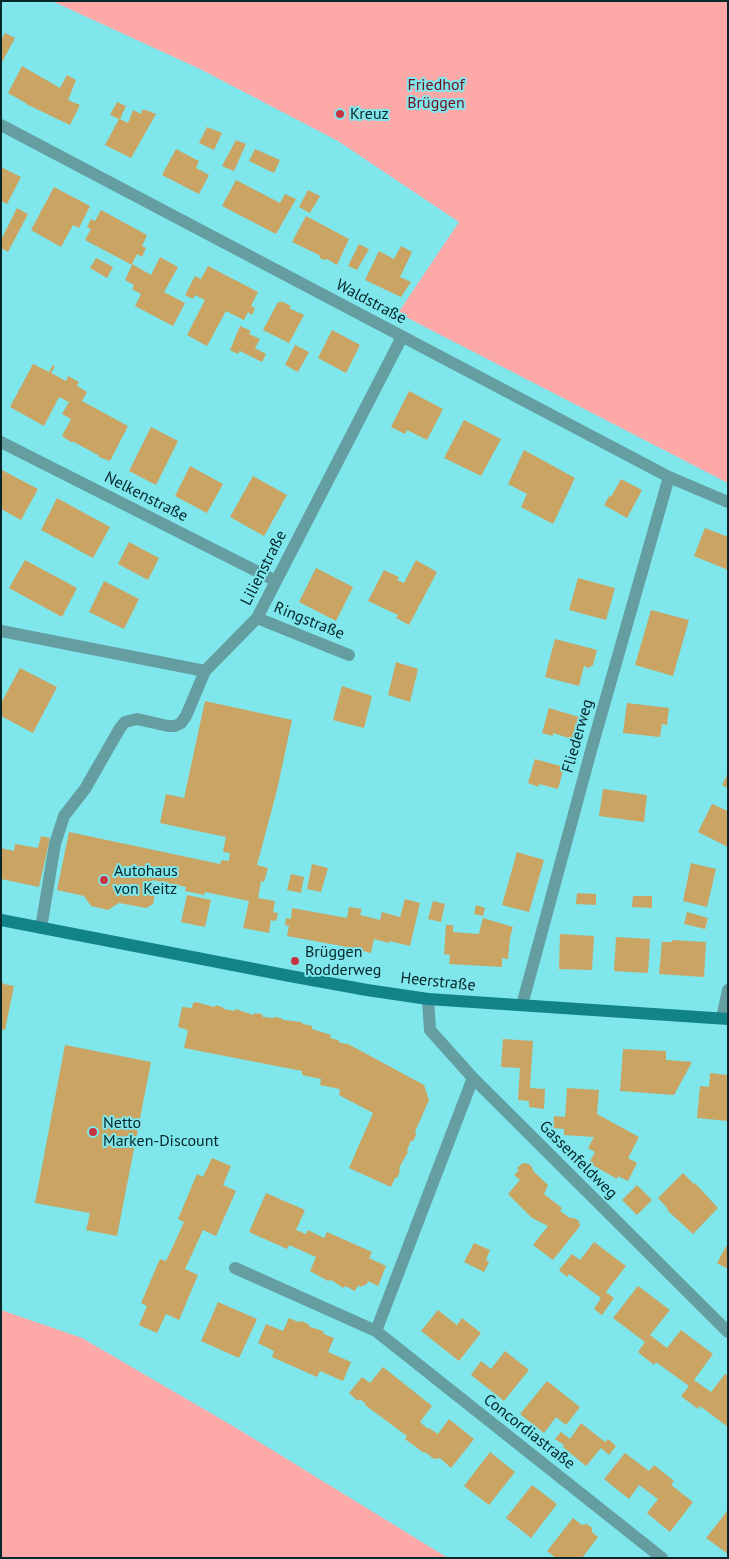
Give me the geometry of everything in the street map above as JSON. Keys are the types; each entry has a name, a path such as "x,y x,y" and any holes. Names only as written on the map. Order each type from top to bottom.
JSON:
{"main road":[{"name":"Heerstraße","path":"1,920 300,978 428,999 725,1018"}],"street":[{"name":"Waldstraße","path":"1,125 669,477 728,502"},
{"name":"Lilienstraße","path":"205,671 257,618 402,337"},
{"name":"Nelkenstraße","path":"1,442 276,581"},
{"name":"Fliederweg","path":"522,1005 592,747 669,477"},
{"name":"Ringstraße","path":"257,618 348,655"},
{"path":"1,631 205,671 186,716 181,723 175,726 168,726 136,718 124,722 120,728 84,789 64,816 55,844 40,928"},
{"path":"725,1018 728,990"},
{"name":"Gassenfeldweg","path":"428,999 430,1030 473,1078 728,1332"},
{"path":"376,1331 473,1078"},
{"name":"Concordiastraße","path":"235,1268 376,1331 662,1558"}],"green space":[{"name":"Friedhof Brüggen","path":"52,1 728,1 728,483 398,313 459,222 338,141 200,69"},
{"path":"1,1310 82,1338 238,1429 448,1558 1,1558"}],"building":[{"path":"5,33 15,38 1,64 1,40"},
{"path":"22,66 60,88 67,75 76,80 68,100 80,105 70,125 26,104 8,93"},
{"path":"117,102 126,106 120,119 128,123 133,110 141,114 142,110 146,110 156,114 131,158 105,145 119,119 110,115"},
{"path":"207,127 222,133 214,150 199,143"},
{"path":"236,140 246,144 234,171 222,166"},
{"path":"176,149 199,161 196,168 209,175 199,194 162,175"},
{"path":"255,149 280,160 274,173 249,161"},
{"path":"1,167 21,177 7,204 1,201"},
{"path":"236,180 280,203 285,194 296,199 276,234 222,206"},
{"path":"54,187 90,206 79,228 73,225 61,247 31,230"},
{"path":"308,190 320,196 310,213 299,207"},
{"path":"17,208 28,214 8,252 1,248 1,240"},
{"path":"101,210 147,235 142,246 146,248 142,257 137,254 132,264 151,275 160,257 178,267 164,292 185,303 173,326 135,306 141,294 132,289 134,285 125,280 132,265 85,240 91,229 87,227 91,219 95,221"},
{"path":"306,216 349,239 337,265 327,259 320,258 319,255 292,242"},
{"path":"359,244 369,249 357,270 348,266"},
{"path":"401,246 412,252 400,277 411,282 401,297 365,280 379,251 394,259"},
{"path":"96,258 113,267 107,278 90,268"},
{"path":"208,266 258,292 251,306 255,308 252,315 248,312 244,320 226,311 207,346 187,335 205,300 195,295 193,299 185,295 195,276 201,279"},
{"path":"281,301 291,306 289,308 304,315 289,343 263,330 278,302 280,303"},
{"path":"240,326 251,331 249,334 260,339 255,348 266,354 262,362 240,351 238,354 230,350"},
{"path":"332,330 360,345 346,373 318,358"},
{"path":"295,345 309,352 298,372 285,365"},
{"path":"33,364 49,372 53,365 55,366 51,373 66,381 68,376 79,382 77,386 87,392 82,401 128,426 110,461 99,457 62,436 71,419 62,414 69,402 59,397 44,426 10,407"},
{"path":"409,391 443,409 427,440 407,430 405,434 391,427"},
{"path":"464,420 501,439 481,476 444,458"},
{"path":"151,427 178,441 156,485 129,471"},
{"path":"524,450 575,478 553,524 521,507 527,494 508,484"},
{"path":"190,466 223,484 207,513 175,496"},
{"path":"2,470 38,489 21,520 1,509"},
{"path":"253,476 287,495 264,536 230,517"},
{"path":"621,479 642,490 627,518 604,505"},
{"path":"57,498 110,527 93,558 41,530"},
{"path":"705,528 728,537 728,570 694,556"},
{"path":"129,542 159,558 148,580 118,564"},
{"path":"25,560 77,588 62,617 9,588"},
{"path":"416,560 437,572 409,625 396,618 398,615 368,601 384,570 399,577 397,580 404,583"},
{"path":"316,568 353,587 336,621 299,602"},
{"path":"578,578 615,588 606,620 569,610"},
{"path":"104,581 139,599 124,629 89,612"},
{"path":"651,610 689,620 673,676 635,665"},
{"path":"555,639 597,650 593,665 588,668 584,666 579,686 545,677"},
{"path":"396,662 418,669 410,702 388,695"},
{"path":"20,668 57,687 33,733 1,716 1,703"},
{"path":"342,686 372,696 364,728 333,720"},
{"path":"205,701 292,720 277,790 257,865 268,868 264,882 261,881 258,898 275,901 273,912 278,913 276,921 271,920 269,933 243,928 249,901 205,892 204,895 185,891 186,887 152,880 156,888 153,904 146,908 119,903 108,910 91,906 84,896 57,890 69,832 220,864 222,860 229,861 230,853 223,852 226,837 160,823 166,794 184,798"},
{"path":"627,703 669,708 667,725 662,724 660,737 623,733"},
{"path":"549,708 579,717 572,739 553,733 553,736 542,733"},
{"path":"535,759 564,767 558,789 539,784 539,787 528,783"},
{"path":"728,773 728,788 722,785"},
{"path":"603,789 647,795 644,822 599,816"},
{"path":"712,804 728,811 728,847 698,832"},
{"path":"41,836 50,838 39,887 1,879 1,848 14,851 15,844 38,848"},
{"path":"517,852 544,860 529,912 502,905"},
{"path":"691,863 716,869 707,907 683,901"},
{"path":"312,864 328,868 321,892 307,889"},
{"path":"291,874 304,877 301,893 287,890"},
{"path":"577,893 596,894 596,905 576,904"},
{"path":"187,895 211,900 205,927 181,922"},
{"path":"633,896 652,896 652,908 632,907"},
{"path":"405,899 420,903 410,946 374,939 371,953 287,936 289,926 285,925 286,918 291,919 292,908 347,918 349,907 362,909 360,915 380,920 382,912 400,917"},
{"path":"433,901 445,904 441,922 428,919"},
{"path":"476,905 485,908 483,916 474,914"},
{"path":"687,912 708,918 705,929 684,924"},
{"path":"483,918 513,927 508,959 502,958 502,967 449,964 450,955 444,954 446,925 453,925 453,932 479,934"},
{"path":"560,934 594,936 592,970 559,969"},
{"path":"616,937 650,939 648,973 614,971"},
{"path":"672,940 706,942 704,977 659,974 662,942 672,942"},
{"path":"1,981 4,984 14,986 5,1030 1,1029"},
{"path":"196,1002 214,1007 216,1005 234,1011 236,1009 253,1015 255,1013 262,1014 263,1017 275,1017 301,1022 312,1026 312,1029 331,1035 330,1038 338,1040 340,1043 348,1044 424,1085 429,1100 415,1132 414,1140 411,1141 408,1152 399,1168 398,1177 395,1178 391,1187 349,1168 373,1113 339,1095 340,1089 320,1085 321,1079 302,1075 302,1071 184,1048 188,1030 178,1027 182,1007 192,1008 193,1003"},
{"path":"503,1039 533,1041 530,1088 545,1089 544,1109 529,1107 529,1101 518,1100 520,1068 501,1067"},
{"name":"Netto Marken-Discount","path":"65,1045 151,1062 117,1236 86,1230 90,1213 35,1203"},
{"path":"623,1049 666,1051 666,1060 692,1062 674,1095 620,1091"},
{"path":"710,1073 728,1075 728,1121 697,1118 700,1086 709,1087"},
{"path":"567,1088 599,1090 597,1114 639,1137 628,1158 637,1163 628,1181 618,1176 617,1179 589,1163 595,1152 588,1148 594,1137 564,1135 564,1129 553,1128 554,1116 565,1117"},
{"path":"212,1158 231,1166 223,1185 236,1191 216,1236 203,1230 185,1269 198,1275 179,1320 166,1314 157,1333 139,1325 147,1306 141,1303 160,1259 166,1261 184,1222 178,1219 197,1174 203,1177"},
{"path":"523,1163 529,1164 533,1171 548,1185 544,1194 562,1208 560,1211 570,1218 579,1221 580,1226 553,1260 533,1245 548,1226 532,1218 508,1194 520,1180 514,1175 519,1170 517,1168"},
{"path":"683,1173 718,1208 693,1234 667,1210 658,1198"},
{"path":"637,1185 652,1200 637,1215 622,1200"},
{"path":"266,1193 305,1210 296,1230 306,1234 308,1230 324,1238 327,1232 372,1252 369,1258 386,1266 378,1286 368,1281 367,1284 360,1287 358,1285 355,1291 345,1286 343,1288 333,1281 328,1281 310,1271 316,1257 289,1245 287,1249 249,1232"},
{"path":"594,1242 626,1266 606,1292 614,1298 602,1315 594,1309 601,1298 569,1274 567,1277 559,1270 572,1254 580,1260"},
{"path":"474,1243 490,1250 486,1260 489,1262 484,1272 464,1262"},
{"path":"728,1243 728,1269 717,1263"},
{"path":"638,1286 670,1310 650,1335 667,1348 681,1330 713,1354 694,1380 711,1392 725,1374 728,1376 728,1427 700,1406 698,1409 681,1396 689,1386 656,1362 654,1365 638,1352 645,1342 613,1318"},
{"path":"218,1302 257,1319 239,1358 201,1341"},
{"path":"438,1310 457,1325 462,1318 481,1333 459,1361 421,1331"},
{"path":"289,1318 298,1322 302,1321 310,1327 323,1331 324,1334 334,1338 328,1352 351,1362 343,1381 320,1371 317,1377 272,1357 274,1351 258,1343 266,1324 283,1331"},
{"path":"505,1351 529,1370 504,1401 471,1375 481,1361 491,1369"},
{"path":"383,1367 432,1406 420,1422 428,1429 438,1434 449,1419 474,1439 451,1468 440,1458 434,1459 424,1453 405,1439 407,1436 365,1405 360,1399 358,1401 349,1393 362,1377 370,1383"},
{"path":"547,1381 580,1407 566,1425 556,1417 544,1433 520,1414"},
{"path":"581,1423 605,1442 608,1439 616,1446 609,1455 601,1448 586,1466 555,1439 561,1432 570,1439"},
{"path":"490,1452 515,1472 489,1505 464,1486"},
{"path":"625,1453 649,1471 654,1465 674,1481 671,1485 693,1502 670,1532 647,1513 658,1499 639,1485 629,1499 604,1479"},
{"path":"532,1485 557,1504 531,1538 506,1518"},
{"path":"728,1510 728,1554 706,1538"},
{"path":"573,1518 582,1525 587,1524 598,1537 582,1558 556,1558 547,1551"}],"place":[{"name":"Kreuz","path":"340,114"},
{"name":"Autohaus von Keitz","path":"104,880"},
{"name":"Brüggen Rodderweg","path":"295,961"},
{"name":"Netto Marken-Discount","path":"93,1132"}]}
